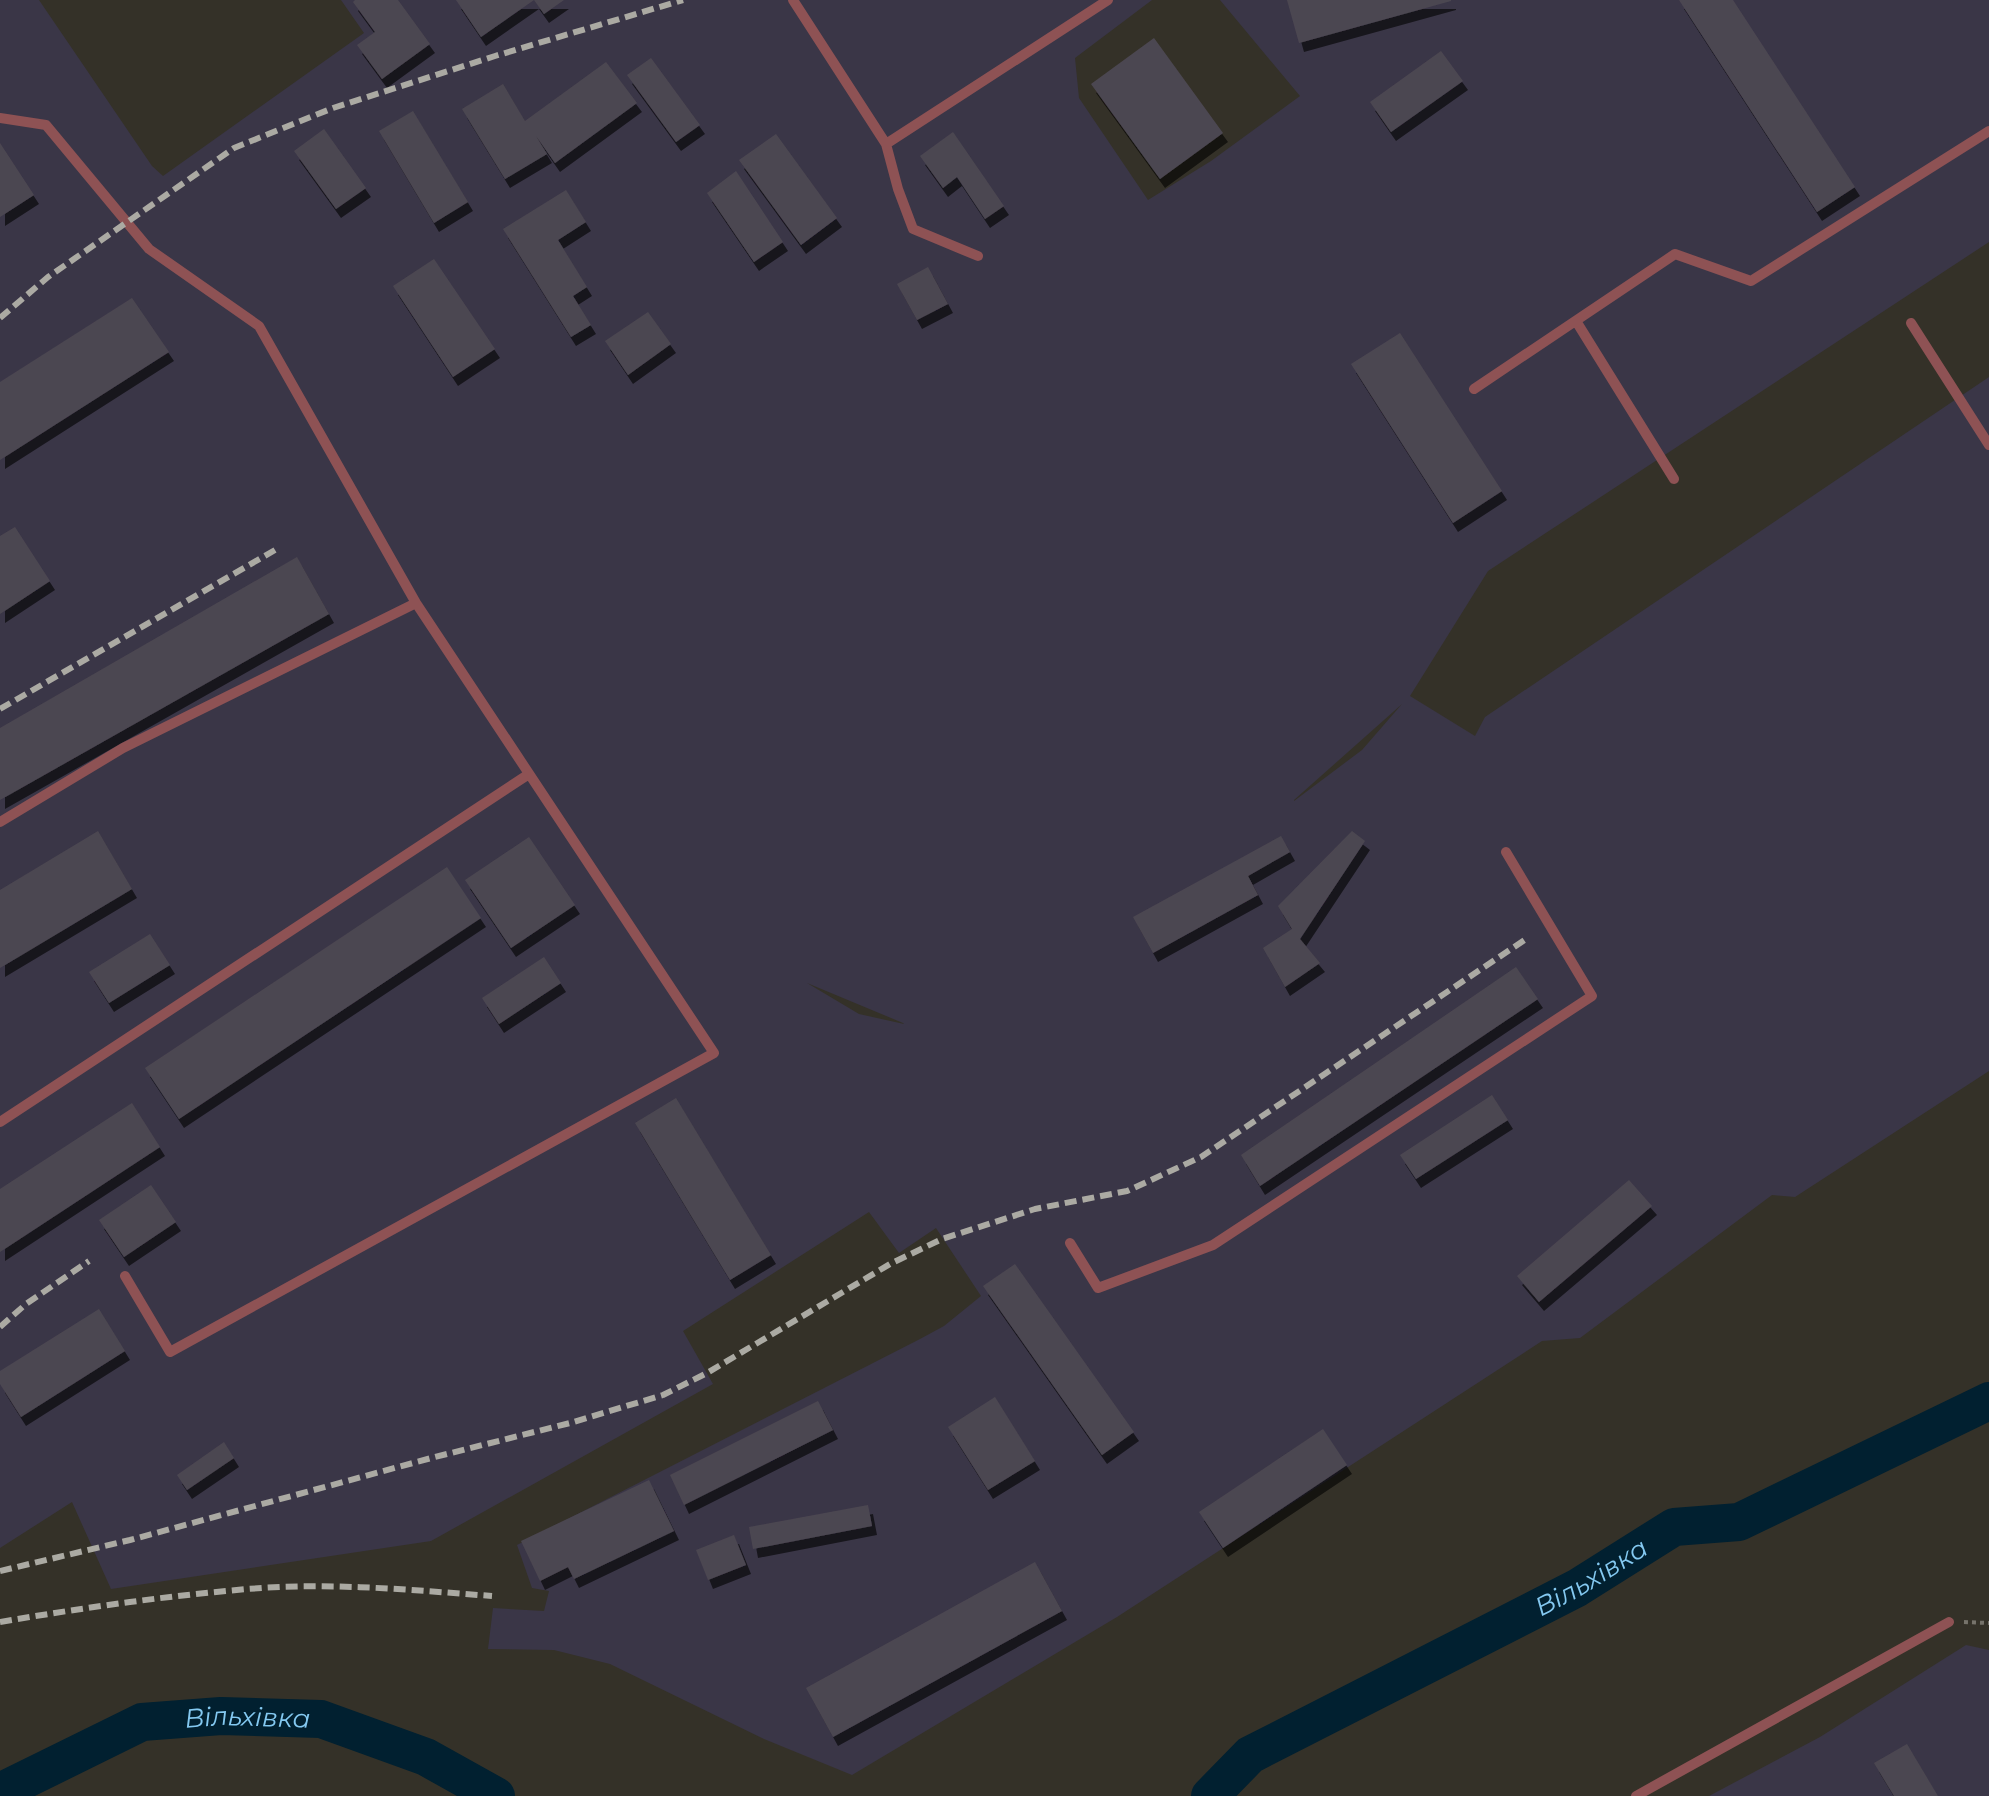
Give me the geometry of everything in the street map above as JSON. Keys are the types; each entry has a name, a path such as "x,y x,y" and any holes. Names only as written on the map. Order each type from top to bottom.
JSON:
{"lane":[{"path":"793,0 886,144 913,229 978,256"},
{"path":"886,144 1108,0"},
{"path":"0,118 46,125 149,249 259,326 416,603 714,1053 170,1352 125,1276"},
{"path":"1474,389 1675,254 1751,281 1989,131"},
{"path":"1576,321 1674,479"},
{"path":"1911,323 1989,445"},
{"path":"0,822 123,748 416,603"},
{"path":"0,1122 529,774"},
{"path":"1070,1243 1098,1288 1213,1245 1592,996 1506,852"},
{"path":"1636,1796 1949,1622"}],"path":[{"path":"1949,1622 1989,1623"}],"shaded area":[{"path":"0,0 39,0 152,166 163,176 364,33 341,0 1152,0 1075,58 1079,98 1148,200 1211,161 1300,96 1220,0 1989,0 1989,242 1488,571 1410,696 1475,736 1485,717 1989,377 1989,1071 1795,1197 1772,1195 1580,1338 1542,1341 1117,1617 852,1775 764,1739 610,1664 554,1650 488,1649 493,1608 544,1611 549,1591 532,1588 517,1545 920,1339 944,1326 981,1296 936,1228 899,1253 869,1212 683,1331 713,1384 431,1541 111,1589 72,1502 0,1548","holes":["1402,704 1362,750 1294,801 1294,800","807,983 903,1023 904,1024 859,1014"]},
{"path":"1966,1645 1989,1650 1989,1796 1709,1796 1820,1737"}],"building":[{"path":"398,0 430,44 382,79 357,45 375,32 353,2"},
{"path":"456,0 534,0 481,37"},
{"path":"534,0 564,0 544,14"},
{"path":"1287,0 1451,0 1451,1 1299,43"},
{"path":"1679,0 1733,0 1855,187 1817,212"},
{"path":"1154,38 1223,133 1160,179 1091,84"},
{"path":"1441,51 1463,81 1391,132 1370,102"},
{"path":"651,58 700,125 676,142 627,75"},
{"path":"606,62 637,103 555,163 536,136 547,154 505,179 462,109 503,84 525,121"},
{"path":"413,111 468,202 434,223 379,131"},
{"path":"324,129 366,188 336,209 294,151"},
{"path":"953,132 1004,206 985,219 957,177 943,188 920,156"},
{"path":"776,134 837,218 801,245 739,160"},
{"path":"0,143 34,195 0,217"},
{"path":"736,171 783,242 754,262 707,193"},
{"path":"566,190 586,222 558,240 587,287 573,296 591,325 571,337 503,229"},
{"path":"434,259 495,349 453,377 393,286"},
{"path":"928,267 948,304 917,320 897,284"},
{"path":"132,298 169,352 0,460 0,382"},
{"path":"648,312 671,344 628,375 605,341"},
{"path":"1400,333 1502,491 1453,523 1351,364"},
{"path":"15,527 50,581 0,614 0,536"},
{"path":"297,557 329,614 0,800 0,728"},
{"path":"98,831 132,889 0,968 0,890"},
{"path":"1352,831 1365,841 1300,939 1320,963 1285,987 1263,948 1292,929 1278,906"},
{"path":"1281,836 1290,852 1248,876 1258,895 1153,953 1133,917"},
{"path":"529,837 575,905 511,948 465,880"},
{"path":"447,867 481,918 179,1119 145,1068"},
{"path":"150,934 170,965 109,1003 89,972"},
{"path":"544,957 561,983 499,1024 482,998"},
{"path":"1516,967 1538,999 1260,1186 1241,1155"},
{"path":"1492,1095 1508,1120 1416,1179 1400,1155"},
{"path":"676,1098 771,1255 730,1280 635,1123"},
{"path":"132,1103 160,1147 0,1252 0,1189"},
{"path":"1629,1180 1652,1206 1539,1302 1517,1276"},
{"path":"151,1185 176,1222 124,1257 99,1220"},
{"path":"1015,1264 1134,1432 1102,1455 983,1286"},
{"path":"99,1309 125,1351 21,1417 0,1384 0,1371"},
{"path":"995,1397 1035,1461 988,1490 948,1427"},
{"path":"818,1401 833,1430 684,1505 670,1475"},
{"path":"1323,1429 1347,1465 1223,1548 1199,1512"},
{"path":"224,1442 234,1458 187,1490 177,1475"},
{"path":"649,1480 674,1531 574,1579 568,1567 540,1581 521,1541"},
{"path":"868,1505 872,1526 753,1549 749,1527"},
{"path":"734,1535 746,1565 708,1580 696,1550"},
{"path":"1035,1562 1062,1611 833,1737 806,1688"},
{"path":"1907,1744 1938,1796 1894,1796 1874,1763"}],"waterway":[{"name":"Вільхівка","path":"1210,1796 1250,1755 1577,1588 1674,1527 1739,1522 1989,1401"},
{"name":"Вільхівка","path":"0,1792 142,1722 221,1716 321,1719 426,1757 496,1796"}],"railway":[{"path":"0,318 48,277 234,148 333,108 683,0"},
{"path":"0,709 275,550"},
{"path":"0,1571 130,1540 570,1423 663,1395 707,1373 890,1264 942,1239 1035,1209 1127,1191 1201,1157 1526,939"},
{"path":"0,1327 26,1304 89,1261"},
{"path":"0,1622 155,1599 278,1587 370,1588 492,1596"}]}
